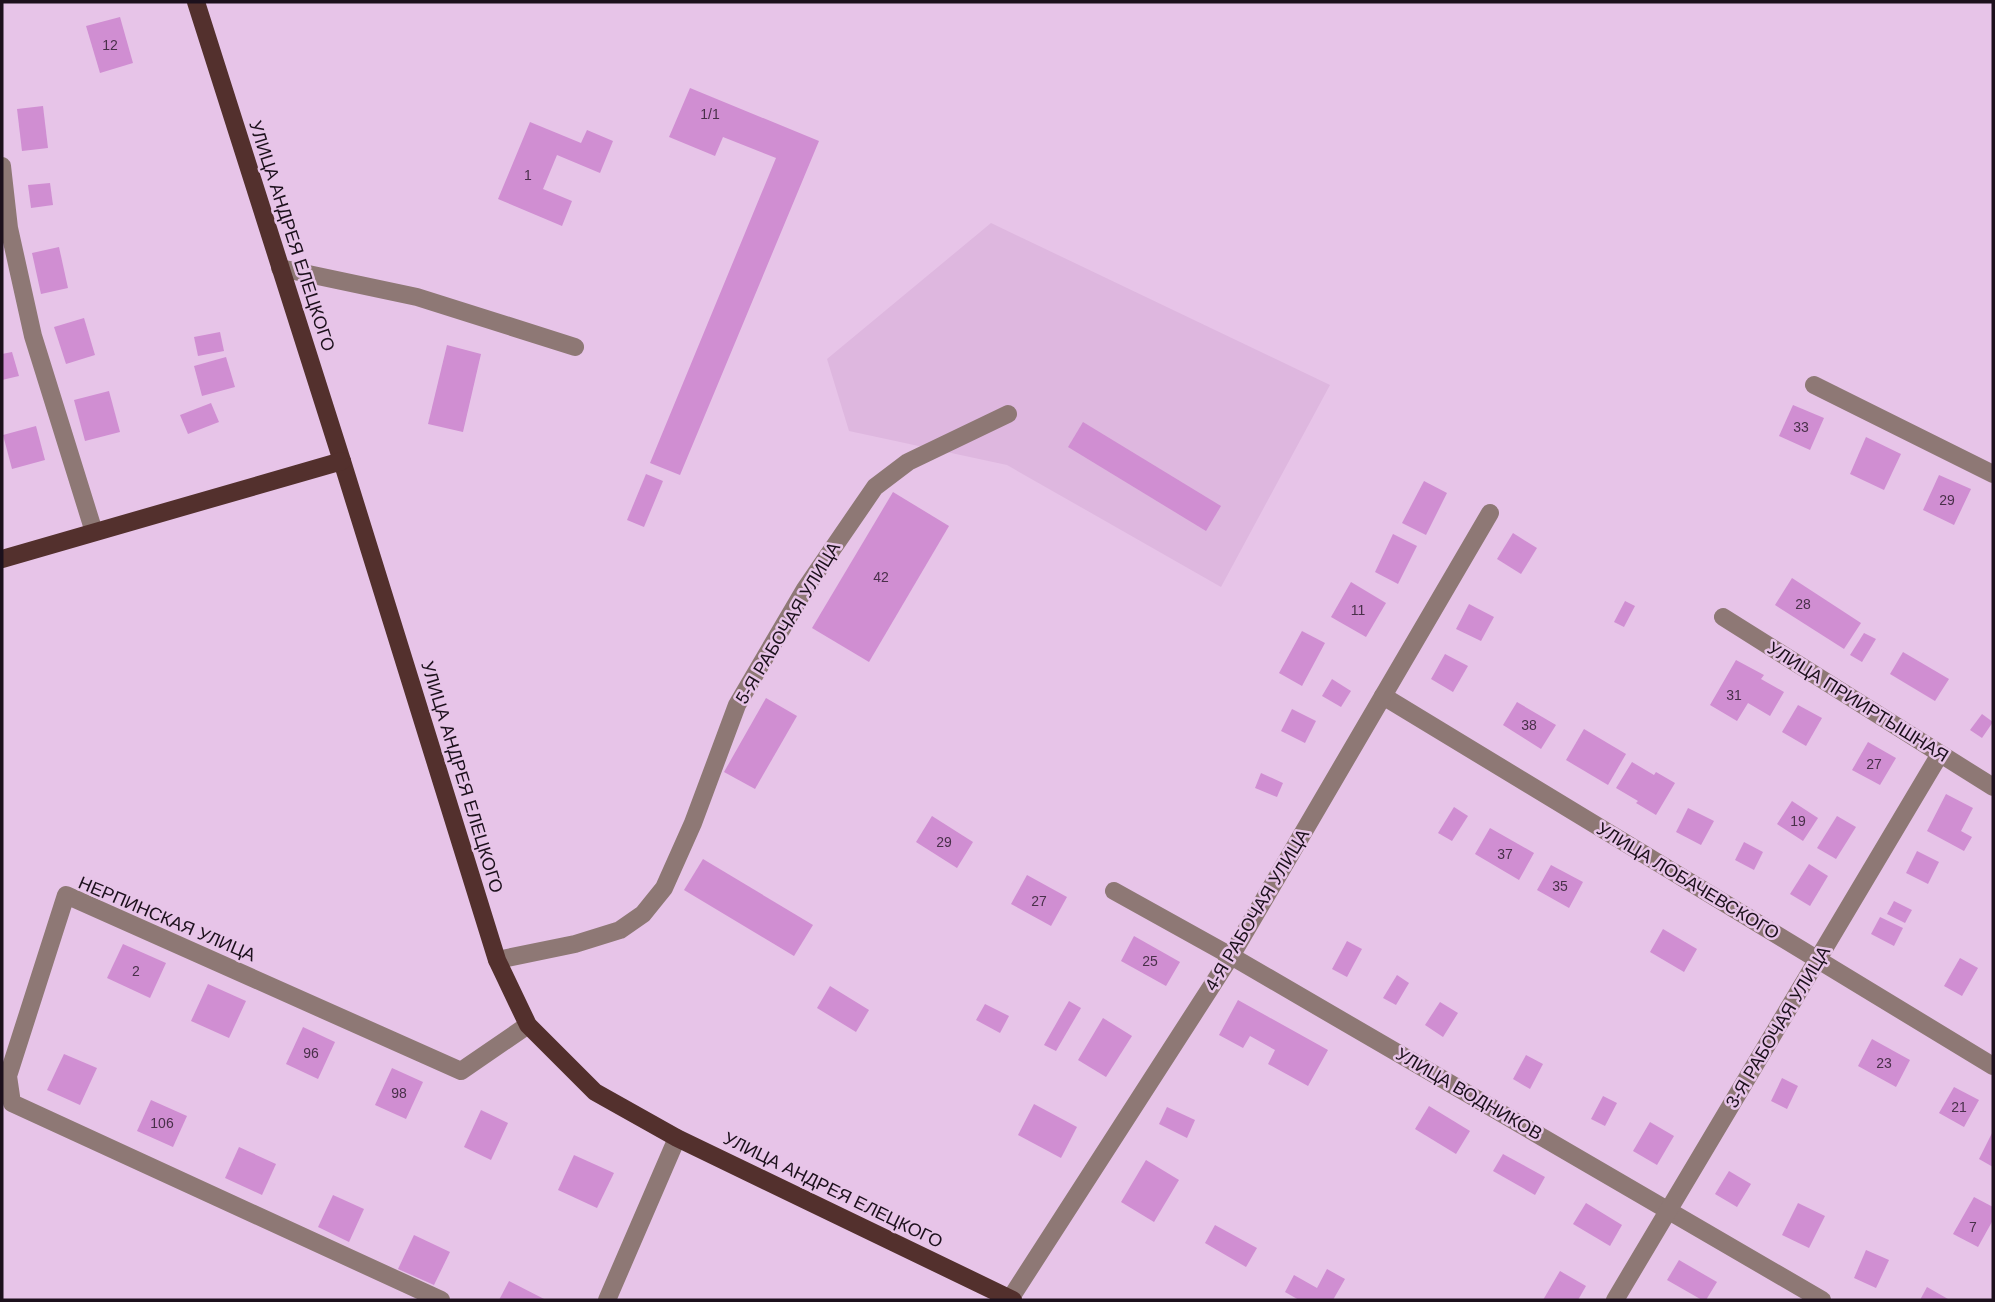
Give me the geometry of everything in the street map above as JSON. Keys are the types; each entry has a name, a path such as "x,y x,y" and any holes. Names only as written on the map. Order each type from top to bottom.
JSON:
{"main road":[{"name":"УЛИЦА АНДРЕЯ ЕЛЕЦКОГО","path":"196,2 497,960 528,1025 595,1092 677,1138 1011,1300"},
{"path":"2,559 342,461"}],"street":[{"path":"2,166 9,228 33,337 94,532"},
{"path":"280,268 417,297 575,347"},
{"path":"1814,385 1993,474"},
{"name":"5-Я РАБОЧАЯ УЛИЦА","path":"497,960 575,944 620,930 643,914 664,888 693,823 737,705 805,589 875,486 908,461 1008,414"},
{"name":"4-Я РАБОЧАЯ УЛИЦА","path":"1011,1300 1231,956 1490,513"},
{"name":"УЛИЦА ПРИИРТЫШНАЯ","path":"1723,617 1993,787"},
{"name":"УЛИЦА ЛОБАЧЕВСКОГО","path":"1383,696 1993,1066"},
{"name":"3-Я РАБОЧАЯ УЛИЦА","path":"1615,1300 1940,754"},
{"name":"УЛИЦА ВОДНИКОВ","path":"1114,891 1231,956 1822,1300"},
{"name":"НЕРПИНСКАЯ УЛИЦА","path":"441,1300 12,1104 8,1076 12,1063 66,895 461,1070 528,1025"},
{"path":"607,1300 677,1138"}],"shaded area":[{"path":"991,223 1330,385 1221,587 1007,465 849,431 827,359"}],"building":[{"path":"120,17 133,63 100,73 86,26"},
{"path":"690,88 819,141 680,475 650,463 776,158 723,137 715,156 669,137"},
{"path":"43,106 48,148 22,151 17,109"},
{"path":"530,122 581,143 587,130 613,141 600,173 557,155 543,189 572,201 562,226 498,199"},
{"path":"50,183 53,205 31,208 28,185"},
{"path":"59,247 68,288 41,294 32,253"},
{"path":"84,318 95,355 66,364 54,327"},
{"path":"220,332 224,351 198,356 194,337"},
{"path":"447,345 481,354 463,432 428,424"},
{"path":"12,352 19,376 2,380 2,354"},
{"path":"226,357 235,387 202,396 194,366"},
{"path":"109,391 120,432 85,441 74,400"},
{"path":"211,403 219,422 188,434 180,415"},
{"path":"1793,405 1824,418 1810,450 1779,436"},
{"path":"1083,422 1221,506 1206,531 1068,447"},
{"path":"36,426 45,460 12,469 3,435"},
{"path":"1866,437 1901,454 1884,490 1850,474"},
{"path":"646,474 663,481 644,527 627,520"},
{"path":"1939,475 1971,489 1954,525 1923,510"},
{"path":"1424,481 1447,493 1426,535 1402,523"},
{"path":"893,492 949,526 869,662 812,628"},
{"path":"1513,533 1537,548 1521,574 1497,559"},
{"path":"1393,534 1417,546 1398,584 1375,572"},
{"path":"1792,578 1861,623 1844,649 1775,605"},
{"path":"1351,582 1386,603 1366,637 1331,617"},
{"path":"1625,601 1635,606 1624,627 1614,622"},
{"path":"1469,604 1494,617 1481,641 1456,629"},
{"path":"1302,631 1325,643 1302,686 1279,673"},
{"path":"1864,633 1876,639 1862,662 1850,655"},
{"path":"1903,652 1949,679 1935,701 1890,674"},
{"path":"1445,654 1468,666 1453,692 1431,679"},
{"path":"1736,660 1764,675 1761,679 1784,692 1770,716 1748,703 1737,721 1710,705"},
{"path":"1332,679 1351,691 1341,707 1322,696"},
{"path":"766,698 797,716 755,789 724,772"},
{"path":"1517,702 1556,725 1541,749 1503,725"},
{"path":"1798,705 1822,718 1806,746 1782,732"},
{"path":"1292,709 1316,721 1305,743 1281,731"},
{"path":"1982,714 1993,722 1982,738 1970,730"},
{"path":"1584,729 1626,754 1608,785 1566,760"},
{"path":"1868,742 1896,758 1880,785 1852,770"},
{"path":"1632,762 1675,783 1656,815 1616,788"},
{"path":"1261,773 1283,783 1277,797 1255,788"},
{"path":"1946,794 1973,808 1961,831 1972,837 1964,851 1927,831"},
{"path":"1792,801 1818,818 1803,841 1777,824"},
{"path":"1454,807 1468,816 1452,841 1438,833"},
{"path":"1688,808 1714,821 1701,845 1676,832"},
{"path":"932,816 973,842 957,868 916,842"},
{"path":"1837,816 1856,827 1836,859 1817,848"},
{"path":"1490,828 1534,853 1519,880 1475,854"},
{"path":"1744,842 1763,852 1754,870 1735,860"},
{"path":"1917,851 1939,862 1928,884 1906,873"},
{"path":"703,859 813,925 794,956 684,890"},
{"path":"1809,864 1828,876 1810,906 1790,894"},
{"path":"1551,865 1583,882 1569,908 1537,890"},
{"path":"1027,875 1067,897 1051,926 1011,904"},
{"path":"1894,901 1912,910 1905,923 1887,914"},
{"path":"1880,917 1903,928 1894,946 1871,934"},
{"path":"1663,929 1697,949 1684,972 1650,952"},
{"path":"1134,936 1180,962 1166,986 1121,961"},
{"path":"1347,941 1362,949 1347,977 1332,969"},
{"path":"123,944 166,963 150,998 107,978"},
{"path":"1960,958 1978,968 1962,996 1944,986"},
{"path":"1397,975 1409,983 1396,1005 1383,998"},
{"path":"208,984 246,1001 229,1038 191,1021"},
{"path":"830,986 869,1010 856,1032 817,1008"},
{"path":"1238,1000 1328,1050 1308,1086 1268,1064 1275,1050 1250,1036 1243,1048 1219,1035"},
{"path":"1069,1001 1081,1008 1056,1051 1044,1045"},
{"path":"1440,1002 1458,1013 1443,1037 1425,1025"},
{"path":"985,1004 1009,1016 1000,1033 976,1020"},
{"path":"1103,1018 1132,1036 1106,1077 1078,1060"},
{"path":"303,1027 335,1042 318,1079 286,1064"},
{"path":"1872,1039 1910,1060 1896,1087 1858,1066"},
{"path":"64,1054 97,1068 80,1105 47,1090"},
{"path":"1526,1055 1543,1064 1530,1089 1513,1079"},
{"path":"392,1068 423,1082 406,1119 375,1105"},
{"path":"1782,1078 1798,1086 1787,1109 1771,1101"},
{"path":"1954,1087 1979,1100 1964,1127 1939,1113"},
{"path":"1603,1096 1617,1103 1605,1126 1591,1119"},
{"path":"151,1100 187,1116 173,1147 137,1131"},
{"path":"1034,1104 1077,1127 1061,1158 1018,1135"},
{"path":"1429,1106 1470,1131 1456,1154 1415,1129"},
{"path":"1167,1107 1195,1120 1187,1138 1159,1124"},
{"path":"481,1110 508,1123 491,1160 464,1147"},
{"path":"1650,1122 1674,1136 1657,1165 1633,1151"},
{"path":"1993,1131 1993,1167 1979,1159"},
{"path":"239,1147 276,1164 262,1195 225,1178"},
{"path":"1503,1154 1545,1177 1535,1195 1493,1171"},
{"path":"574,1155 614,1173 597,1208 558,1190"},
{"path":"1146,1160 1179,1180 1154,1222 1121,1202"},
{"path":"1729,1171 1751,1184 1737,1207 1715,1194"},
{"path":"333,1195 364,1209 349,1242 318,1227"},
{"path":"1974,1197 1993,1207 1993,1220 1978,1247 1953,1234"},
{"path":"1586,1203 1622,1225 1610,1246 1573,1224"},
{"path":"1798,1203 1825,1216 1809,1248 1782,1235"},
{"path":"1215,1225 1257,1248 1246,1267 1205,1243"},
{"path":"414,1235 450,1252 434,1285 398,1269"},
{"path":"1866,1250 1889,1260 1876,1288 1854,1278"},
{"path":"1679,1260 1717,1282 1706,1300 1667,1280"},
{"path":"1327,1269 1345,1279 1333,1300 1299,1300 1285,1292 1294,1275 1317,1288"},
{"path":"1560,1271 1586,1286 1578,1300 1543,1300"},
{"path":"509,1281 546,1300 499,1300"},
{"path":"1927,1287 1948,1299 1920,1300"}]}
